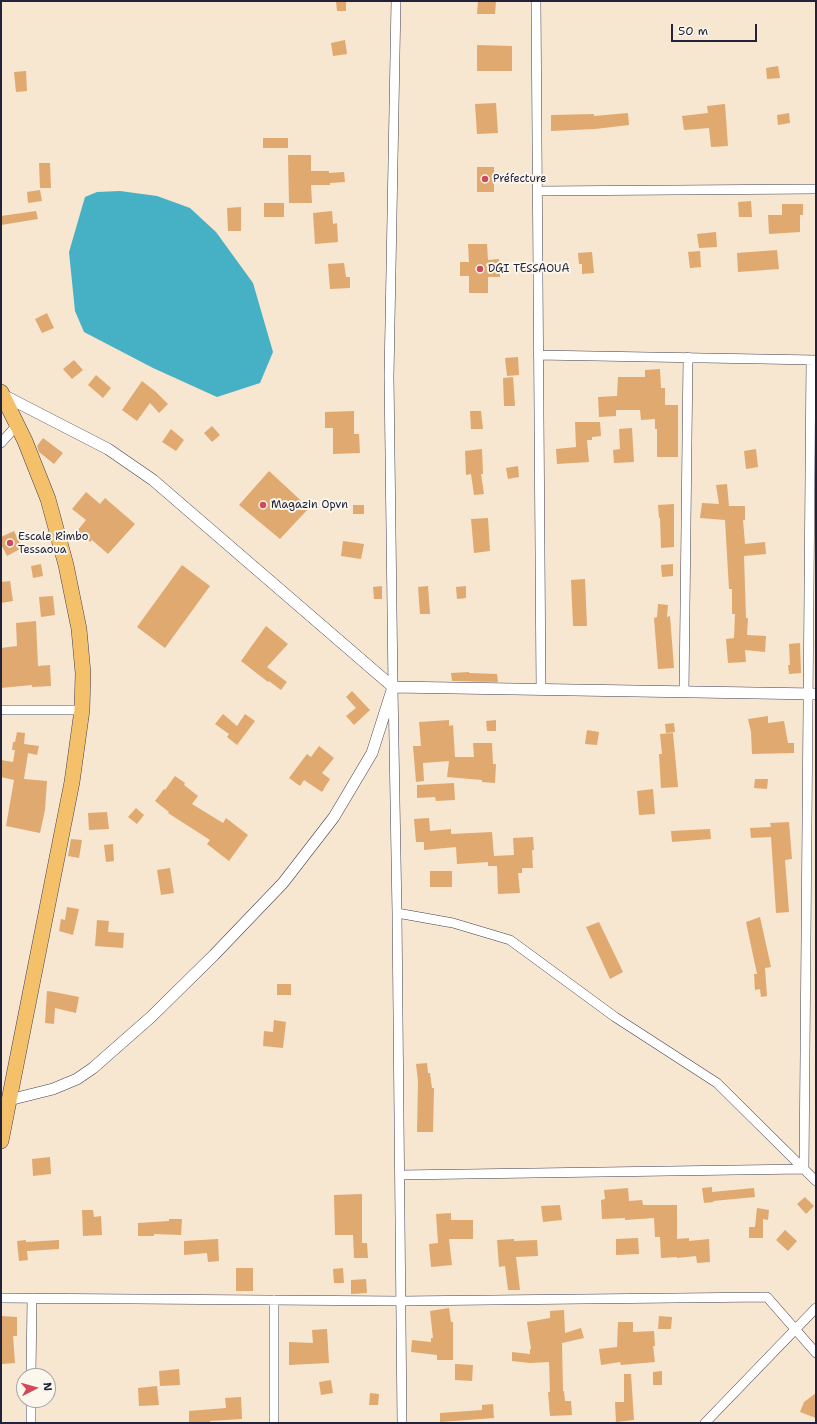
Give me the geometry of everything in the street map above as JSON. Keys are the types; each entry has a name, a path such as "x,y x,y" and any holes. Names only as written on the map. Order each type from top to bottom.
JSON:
{"highway":[{"path":"1,1141 70,793 82,710 83,673 79,629 66,565 48,499 17,425 2,394"}],"street":[{"path":"396,1 389,376 397,912 402,1423"},
{"path":"536,1 541,690"},
{"path":"537,191 816,189"},
{"path":"538,354 814,360 812,845 804,1169"},
{"path":"684,692 688,357"},
{"path":"2,394 108,449 153,480 393,688 812,694"},
{"path":"1,443 17,425"},
{"path":"9,1100 53,1089 78,1078 93,1068 151,1017 214,955 283,882 334,817 372,753 393,688"},
{"path":"1,710 82,710"},
{"path":"397,912 453,923 510,940 615,1017 717,1083 816,1181"},
{"path":"400,1175 804,1169"},
{"path":"1,1298 401,1300 767,1297 816,1353"},
{"path":"31,1368 32,1298"},
{"path":"274,1300 274,1423"},
{"path":"705,1423 816,1308"},
{"path":"31,1408 31,1423"}],"water":[{"path":"120,191 157,196 190,208 216,232 253,283 273,352 260,383 217,397 153,368 84,332 75,311 69,252 85,197 97,192"}],"building":[{"path":"336,1 346,1 346,11 337,11"},
{"path":"478,1 496,1 495,14 477,14"},
{"path":"345,40 347,54 333,56 331,43"},
{"path":"477,45 512,46 512,71 477,71"},
{"path":"778,66 780,78 767,79 766,68"},
{"path":"26,71 27,91 16,92 14,72"},
{"path":"496,103 498,133 477,134 475,104"},
{"path":"725,104 728,146 711,147 709,128 684,130 682,116 708,113 707,106"},
{"path":"628,113 629,125 595,129 551,131 551,115 594,114 594,116"},
{"path":"789,113 790,123 778,125 777,115"},
{"path":"263,138 288,138 288,148 263,148"},
{"path":"288,155 311,155 311,171 329,171 329,173 344,172 345,182 330,183 330,185 311,185 312,203 289,203"},
{"path":"39,163 50,163 51,188 40,188"},
{"name":"Préfecture","path":"477,167 494,167 494,192 477,192"},
{"path":"40,190 42,201 28,203 27,192"},
{"path":"751,201 752,217 739,217 738,202"},
{"path":"264,203 284,203 284,217 264,217"},
{"path":"782,204 803,204 803,215 800,215 800,232 769,234 768,215 782,215"},
{"path":"241,207 241,231 228,231 227,208"},
{"path":"36,211 38,219 1,225 1,216"},
{"path":"332,211 333,224 337,223 338,242 315,244 313,213"},
{"path":"716,232 717,247 699,248 697,234"},
{"name":"DGI TESSAOUA","path":"468,244 487,244 488,260 499,259 500,277 488,277 488,293 469,293 469,276 460,276 460,262 469,262"},
{"path":"777,250 779,269 738,272 737,253"},
{"path":"700,251 701,267 690,268 688,252"},
{"path":"592,252 594,273 582,274 582,264 579,264 578,253"},
{"path":"344,263 346,277 350,277 350,288 330,289 328,264"},
{"path":"47,313 54,328 42,333 35,319"},
{"path":"518,357 519,375 507,376 505,358"},
{"path":"74,360 83,370 72,379 63,369"},
{"path":"660,369 661,388 665,388 665,405 678,405 678,457 657,457 657,429 655,429 655,419 641,420 640,410 616,410 616,416 599,417 598,397 617,396 618,377 645,377 645,370"},
{"path":"96,375 111,388 103,398 88,385"},
{"path":"513,377 515,406 504,406 503,378"},
{"path":"142,381 168,404 159,413 150,403 137,421 122,410"},
{"path":"354,411 354,434 359,434 360,453 333,454 333,428 325,428 325,412"},
{"path":"470,411 481,411 483,429 471,429"},
{"path":"575,422 600,422 601,436 592,437 592,440 587,440 589,462 557,464 556,449 576,447"},
{"path":"212,426 220,435 212,442 204,433"},
{"path":"632,428 634,462 614,463 613,450 620,449 619,429"},
{"path":"171,429 184,440 176,451 162,442"},
{"path":"43,438 63,453 54,464 39,452 37,446"},
{"path":"482,449 483,474 481,474 484,494 474,495 471,474 466,475 465,451"},
{"path":"756,449 758,467 746,469 744,451"},
{"path":"518,466 519,477 508,479 506,468"},
{"path":"269,471 309,508 280,539 239,505"},
{"path":"727,484 729,506 745,506 745,520 743,520 745,544 765,542 766,554 744,556 746,618 748,618 747,635 766,636 765,652 745,650 746,662 728,663 726,639 734,638 735,614 732,614 732,589 729,589 725,520 700,518 702,503 719,504 716,485"},
{"path":"86,492 100,504 105,498 135,524 108,554 92,540 90,542 77,531 86,520 72,509"},
{"path":"674,504 674,547 661,548 658,505"},
{"path":"353,505 364,505 364,514 353,514"},
{"path":"488,518 490,551 474,553 471,519"},
{"path":"14,531 22,548 7,556 1,544 1,537"},
{"path":"343,541 364,544 361,559 341,556"},
{"path":"41,564 43,576 33,578 31,566"},
{"path":"673,564 673,576 662,577 661,565"},
{"path":"182,565 210,586 165,648 137,627"},
{"path":"585,579 587,626 573,626 571,580"},
{"path":"10,581 13,601 1,603 1,582"},
{"path":"382,586 382,599 374,599 373,587"},
{"path":"428,586 430,614 420,614 418,587"},
{"path":"466,586 466,598 457,599 456,587"},
{"path":"53,596 55,615 41,617 39,597"},
{"path":"658,604 668,605 667,617 670,616 674,668 658,669 654,618 657,617"},
{"path":"36,621 38,666 50,665 51,686 32,687 32,685 1,688 1,648 17,646 16,623"},
{"path":"266,626 288,644 267,667 287,682 281,690 241,661"},
{"path":"800,643 801,673 789,674 789,644"},
{"path":"469,672 497,674 498,682 452,681 451,673"},
{"path":"352,691 370,710 354,725 346,716 356,708 346,697"},
{"path":"223,714 237,726 245,714 255,721 237,745 227,737 229,734 215,724"},
{"path":"768,716 768,723 784,721 788,743 794,743 794,753 752,754 751,732 748,719"},
{"path":"449,720 449,726 453,725 455,757 474,757 473,743 492,743 493,764 496,764 495,783 482,782 482,780 447,777 449,761 423,763 424,781 416,782 413,746 421,746 419,722"},
{"path":"496,720 496,731 487,731 486,721"},
{"path":"674,723 675,732 666,733 665,724"},
{"path":"587,730 599,732 597,745 585,744"},
{"path":"17,732 25,733 24,744 39,746 37,755 28,753 24,779 47,781 45,810 40,833 6,826 14,780 1,777 1,760 13,762 15,750 12,750 13,742 15,742"},
{"path":"673,733 678,787 661,788 659,754 662,754 660,734"},
{"path":"319,746 334,758 322,773 330,779 322,792 304,780 300,786 289,778 307,754 311,757"},
{"path":"175,776 185,783 184,785 198,796 192,804 223,823 226,818 248,835 229,861 207,844 210,840 168,813 169,812 155,801"},
{"path":"755,779 768,779 767,789 754,788"},
{"path":"454,783 455,800 436,801 435,797 417,798 417,785"},
{"path":"653,789 655,814 639,815 637,791"},
{"path":"136,808 144,815 137,824 128,817"},
{"path":"107,812 109,829 89,830 88,813"},
{"path":"429,818 430,831 451,829 451,834 492,832 494,856 514,855 513,838 533,837 533,868 522,868 522,873 518,873 520,893 498,894 497,866 488,866 488,862 457,864 456,847 424,850 424,842 416,842 414,819"},
{"path":"789,822 792,859 785,860 789,912 776,913 771,837 751,838 750,828 771,827 770,823"},
{"path":"710,829 711,839 672,842 671,831"},
{"path":"71,839 82,840 79,858 68,856"},
{"path":"113,844 114,861 106,862 104,845"},
{"path":"170,868 174,893 161,895 157,870"},
{"path":"430,871 452,871 452,887 430,887"},
{"path":"67,907 79,909 73,935 59,931 61,919 65,920"},
{"path":"760,917 771,967 765,968 767,996 761,997 760,989 755,990 754,974 757,974 746,922"},
{"path":"97,920 109,921 108,932 124,933 123,948 95,946"},
{"path":"599,922 623,972 610,979 586,927"},
{"path":"277,984 291,984 291,995 277,995"},
{"path":"47,991 79,997 76,1013 55,1008 54,1024 45,1023"},
{"path":"274,1020 286,1022 283,1048 263,1046 264,1031 273,1032"},
{"path":"427,1063 432,1088 434,1088 433,1132 417,1132 418,1081 416,1064"},
{"path":"50,1157 51,1174 33,1176 32,1159"},
{"path":"712,1187 712,1192 754,1188 755,1197 704,1203 702,1188"},
{"path":"628,1188 629,1201 642,1200 643,1205 677,1205 677,1239 689,1238 689,1241 709,1239 710,1262 697,1263 696,1256 661,1258 660,1237 655,1237 654,1218 625,1220 625,1218 602,1219 601,1200 605,1199 604,1190"},
{"path":"362,1194 362,1243 367,1243 368,1258 354,1258 353,1235 335,1235 334,1195"},
{"path":"805,1197 814,1206 806,1214 797,1204"},
{"path":"560,1205 562,1220 543,1222 541,1206"},
{"path":"757,1208 769,1210 768,1220 763,1219 763,1238 749,1238 749,1227 755,1227"},
{"path":"82,1210 93,1210 94,1217 101,1216 102,1235 83,1236"},
{"path":"451,1213 451,1220 473,1220 473,1239 449,1239 452,1265 431,1267 429,1244 438,1243 436,1214"},
{"path":"169,1219 182,1219 181,1235 154,1234 154,1236 138,1236 138,1223 169,1221"},
{"path":"785,1230 797,1241 788,1251 776,1240"},
{"path":"638,1238 639,1254 616,1255 616,1239"},
{"path":"218,1239 219,1261 208,1262 207,1253 184,1255 184,1241"},
{"path":"514,1239 514,1241 537,1240 538,1256 516,1257 520,1290 508,1290 505,1266 499,1267 497,1240"},
{"path":"26,1240 26,1242 59,1240 59,1249 27,1251 28,1260 19,1261 17,1241"},
{"path":"236,1268 253,1268 253,1291 236,1291"},
{"path":"343,1268 344,1283 334,1283 333,1269"},
{"path":"366,1279 367,1293 351,1294 351,1280"},
{"path":"449,1308 451,1322 453,1322 453,1360 437,1360 437,1355 411,1352 412,1340 431,1342 431,1338 433,1338 430,1311"},
{"path":"564,1310 565,1333 581,1328 584,1338 562,1343 563,1391 565,1401 571,1401 572,1415 550,1416 548,1392 550,1392 549,1362 530,1363 512,1361 512,1352 530,1354 531,1349 527,1322 550,1318 550,1311"},
{"path":"1,1316 17,1317 17,1336 13,1336 15,1363 1,1364"},
{"path":"659,1316 672,1317 671,1329 658,1329"},
{"path":"618,1322 633,1322 633,1332 654,1331 655,1346 653,1346 655,1362 621,1365 620,1362 601,1365 599,1349 617,1347"},
{"path":"327,1329 329,1363 289,1365 289,1342 313,1343 312,1330"},
{"path":"455,1364 473,1365 472,1381 455,1380"},
{"path":"179,1369 180,1385 160,1386 159,1371"},
{"path":"662,1371 662,1385 653,1385 653,1372"},
{"path":"624,1374 631,1374 634,1420 616,1422 615,1402 624,1402"},
{"path":"331,1380 333,1393 321,1395 319,1382"},
{"path":"157,1386 159,1405 139,1406 138,1388"},
{"path":"370,1393 379,1394 378,1405 369,1405"},
{"path":"816,1393 816,1418 800,1412 804,1402"},
{"path":"241,1397 242,1419 210,1421 210,1423 189,1423 189,1411 226,1408 225,1398"},
{"path":"493,1404 494,1418 440,1422 440,1413 482,1410 482,1405"}],"place":[{"name":"Préfecture","path":"485,179"},
{"name":"DGI TESSAOUA","path":"480,269"},
{"name":"Magazin Opvn","path":"263,505"},
{"name":"Escale Rimbo Tessaoua","path":"10,543"}]}
